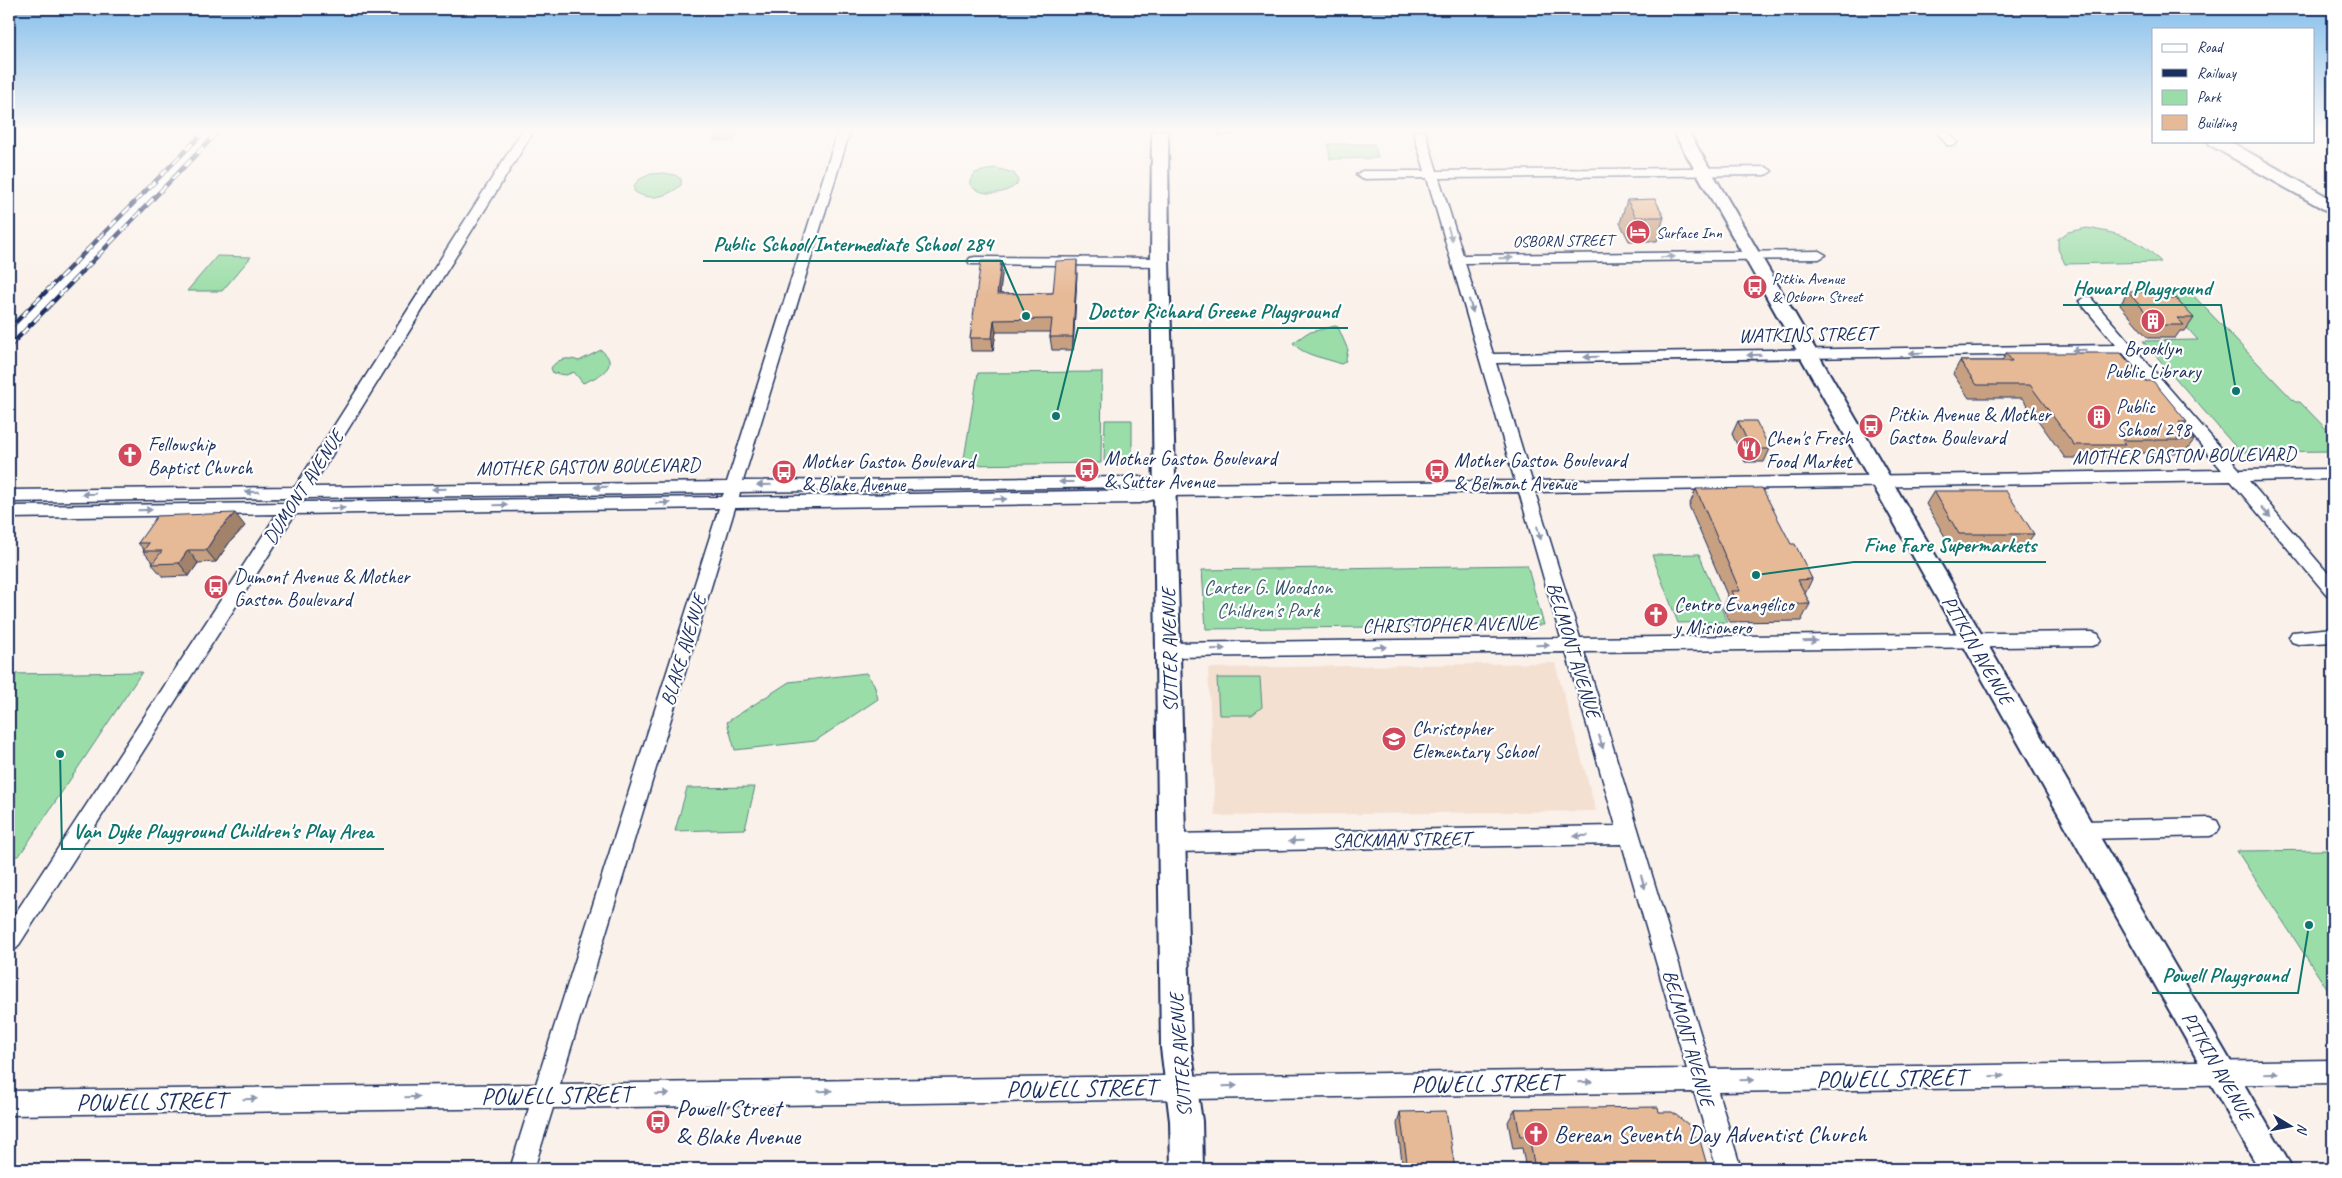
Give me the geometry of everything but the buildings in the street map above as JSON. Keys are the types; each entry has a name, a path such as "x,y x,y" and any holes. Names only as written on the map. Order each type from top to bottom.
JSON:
{"main road":[{"path":"2296,186 2333,207"}],"street":[{"path":"9,337 156,186"},
{"name":"DUMONT AVENUE","path":"9,941 300,491 493,186"},
{"name":"BLAKE AVENUE","path":"522,1169 827,186"},
{"name":"SUTTER AVENUE","path":"1160,186 1176,1048 1186,1120 1187,1169"},
{"name":"BELMONT AVENUE","path":"1435,186 1729,1169"},
{"name":"PITKIN AVENUE","path":"1712,186 2084,830 2276,1169"},
{"name":"OSBORN STREET","path":"1457,259 1819,255"},
{"path":"975,262 1160,262"},
{"path":"2086,301 2333,590"},
{"name":"WATKINS STREET","path":"1487,359 2128,349"},
{"name":"MOTHER GASTON BOULEVARD","path":"9,496 300,491 1140,497 1166,490 1882,482 2333,474"},
{"name":"MOTHER GASTON BOULEVARD","path":"9,512 289,508 733,494"},
{"path":"2298,637 2333,635"},
{"name":"CHRISTOPHER AVENUE","path":"1169,650 2092,639"},
{"path":"2084,830 2210,827"},
{"name":"SACKMAN STREET","path":"1172,843 1629,835"},
{"name":"POWELL STREET","path":"9,1103 545,1094 2333,1072"}],"shaded area":[{"name":"Christopher Elementary School","path":"1555,663 1596,811 1215,816 1208,668"}],"green space":[{"path":"634,186 680,186 670,193 658,197 645,196 634,191"},
{"path":"971,186 1014,186 999,193 986,193"},
{"path":"2087,228 2128,238 2144,247 2161,262 2065,264 2058,249 2058,239 2068,232"},
{"path":"217,256 251,257 222,291 187,291"},
{"path":"2187,289 2295,402 2300,402 2333,436 2333,451 2240,452 2143,341 2198,340 2153,290"},
{"path":"1335,326 1338,327 1348,350 1345,362 1341,364 1309,354 1293,343 1307,333"},
{"path":"601,350 607,356 608,366 601,374 589,381 583,383 574,372 566,375 553,373 551,368 560,360 571,359 579,361"},
{"path":"1102,372 1101,463 963,465 978,373"},
{"path":"1105,420 1132,420 1132,461 1104,461"},
{"path":"1699,554 1727,622 1678,623 1652,555"},
{"name":"Carter G. Woodson Children's Park","path":"1527,565 1544,625 1206,629 1202,570"},
{"path":"142,672 19,856 9,856 9,674"},
{"path":"866,673 874,684 878,699 815,741 735,750 727,722 789,682"},
{"path":"1217,678 1260,678 1262,707 1252,715 1219,715"},
{"path":"755,787 745,829 675,831 687,788"},
{"path":"2333,850 2333,998 2237,851"}],"railway":[{"path":"9,329 151,186"},
{"path":"9,347 166,186"}],"place":[{"name":"Surface Inn","path":"1638,232"},
{"name":"Pitkin Avenue & Osborn Street","path":"1755,287"},
{"name":"Public School/Intermediate School 284","path":"1026,316"},
{"name":"Brooklyn Public Library","path":"2153,321"},
{"name":"Howard Playground","path":"2236,391"},
{"name":"Doctor Richard Greene Playground","path":"1056,416"},
{"name":"Public School 298","path":"2099,417"},
{"name":"Pitkin Avenue & Mother Gaston Boulevard","path":"1871,426"},
{"name":"Chen's Fresh Food Market","path":"1749,449"},
{"name":"Fellowship Baptist Church","path":"130,455"},
{"name":"Mother Gaston Boulevard & Sutter Avenue","path":"1087,470"},
{"name":"Mother Gaston Boulevard & Belmont Avenue","path":"1437,471"},
{"name":"Mother Gaston Boulevard & Blake Avenue","path":"784,472"},
{"name":"Fine Fare Supermarkets","path":"1756,575"},
{"name":"Dumont Avenue & Mother Gaston Boulevard","path":"216,587"},
{"name":"Centro Evangélico y Misionero","path":"1656,615"},
{"name":"Christopher Elementary School","path":"1394,739"},
{"name":"Van Dyke Playground Children's Play Area","path":"60,754"},
{"name":"Powell Playground","path":"2309,925"},
{"name":"Powell Street & Blake Avenue","path":"658,1122"},
{"name":"Berean Seventh Day Adventist Church","path":"1536,1134"}]}
